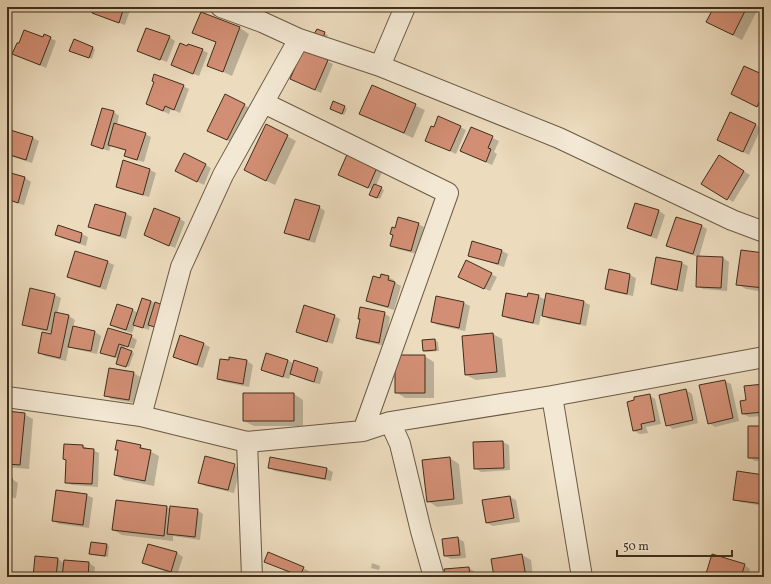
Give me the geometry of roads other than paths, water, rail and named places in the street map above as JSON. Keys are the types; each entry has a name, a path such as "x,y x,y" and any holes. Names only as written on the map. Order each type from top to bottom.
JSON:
{"street":[{"path":"221,7 265,15 299,39 380,66 558,138 732,220 764,232"},
{"path":"380,66 405,7"},
{"path":"141,416 181,267 223,175 299,39"},
{"path":"264,103 448,193 363,431"},
{"path":"7,396 141,416 247,442 363,431 390,422 552,396 764,357"},
{"path":"552,396 582,577"},
{"path":"390,422 400,444 434,577"},
{"path":"247,442 252,577"}]}
